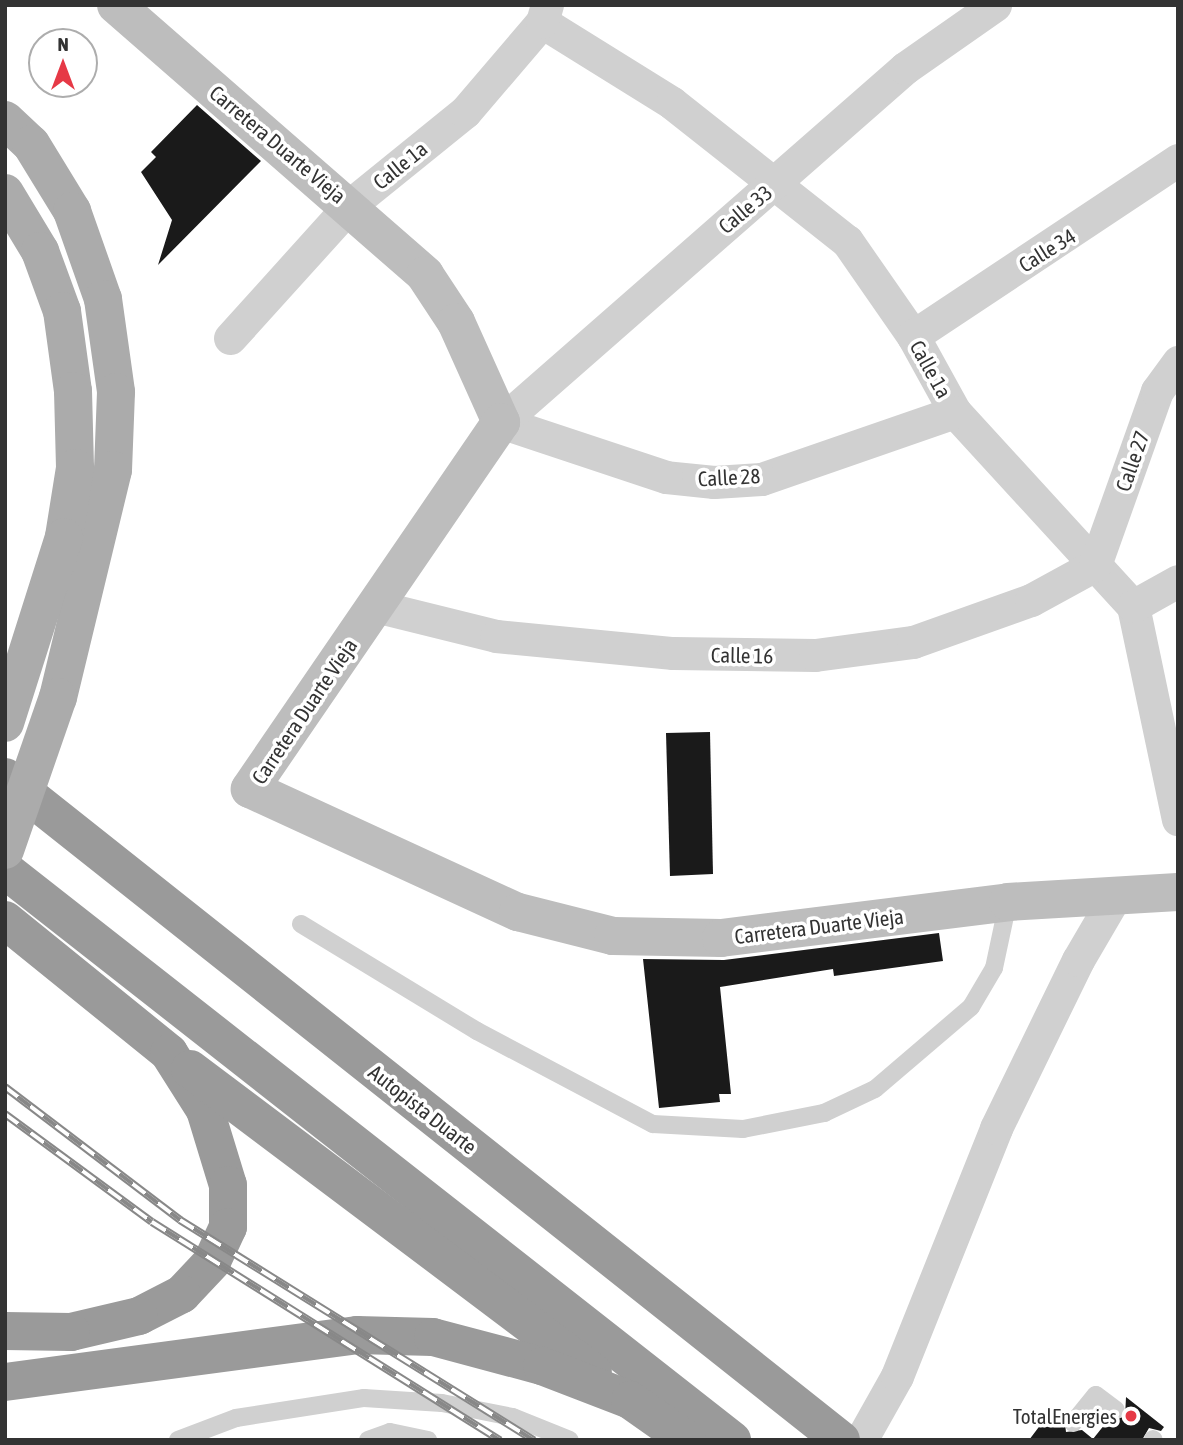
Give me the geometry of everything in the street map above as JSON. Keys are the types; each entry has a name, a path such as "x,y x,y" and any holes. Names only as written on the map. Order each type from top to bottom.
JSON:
{"highway":[{"name":"Autopista Duarte","path":"5,777 841,1440"},
{"path":"5,870 732,1440"},
{"path":"5,920 169,1053 687,1440"},
{"path":"5,1331 71,1332 139,1317 182,1294 212,1262 228,1227 221,1148 205,1110 169,1053"},
{"path":"5,1382 382,1336 433,1337 490,1350 630,1400"}],"main road":[{"name":"Carretera Duarte Vieja","path":"116,5 350,205 425,275 456,322 502,422 250,789 518,912 613,936 721,938 1009,902 1178,892"},
{"path":"5,120 30,144 72,211 103,299 116,392 113,470 58,697 5,850"},
{"path":"5,193 40,251 62,311 73,391 75,468 64,537 5,723"}],"street":[{"name":"Calle 33","path":"502,422 905,68 995,5"},
{"name":"Calle 1a","path":"230,338 350,205 465,112 544,13 672,103 777,182 847,241 913,336 955,412 1133,606"},
{"name":"Calle 34","path":"913,336 1178,160"},
{"name":"Calle 27","path":"1095,565 1157,391 1178,362"},
{"name":"Calle 28","path":"502,422 666,477 714,482 761,479 955,412"},
{"name":"Calle 16","path":"376,606 496,636 673,653 815,655 913,642 1031,600 1095,565"},
{"path":"1178,581 1133,606 1178,819"},
{"path":"861,1440 897,1376 1001,1117 1078,960 1116,895"}],"lane":[{"path":"301,924 477,1031 653,1124 743,1129 824,1113 875,1088 971,1007 994,968 1009,902"},
{"path":"1073,1423 1096,1395 1116,1410"},
{"path":"178,1440 236,1418 364,1398 442,1403 513,1417 570,1440"},
{"path":"368,1440 390,1432 428,1440"}],"building":[{"path":"197,105 261,161 158,265 172,220 141,172 156,157 151,152"},
{"path":"710,732 713,874 670,876 666,733"},
{"path":"939,933 943,961 834,976 833,969 720,987 731,1094 719,1094 720,1102 659,1108 643,959 724,960"},
{"name":"TotalEnergies","path":"1126,1397 1164,1427 1161,1431 1149,1428 1142,1440 1029,1440 1054,1407 1064,1415 1066,1432 1082,1430 1093,1439 1109,1419 1125,1417"}],"railway":[{"path":"5,1087 180,1220 534,1440"},
{"path":"5,1114 152,1222 500,1440"}],"place":[{"name":"TotalEnergies","path":"1131,1416"}]}
